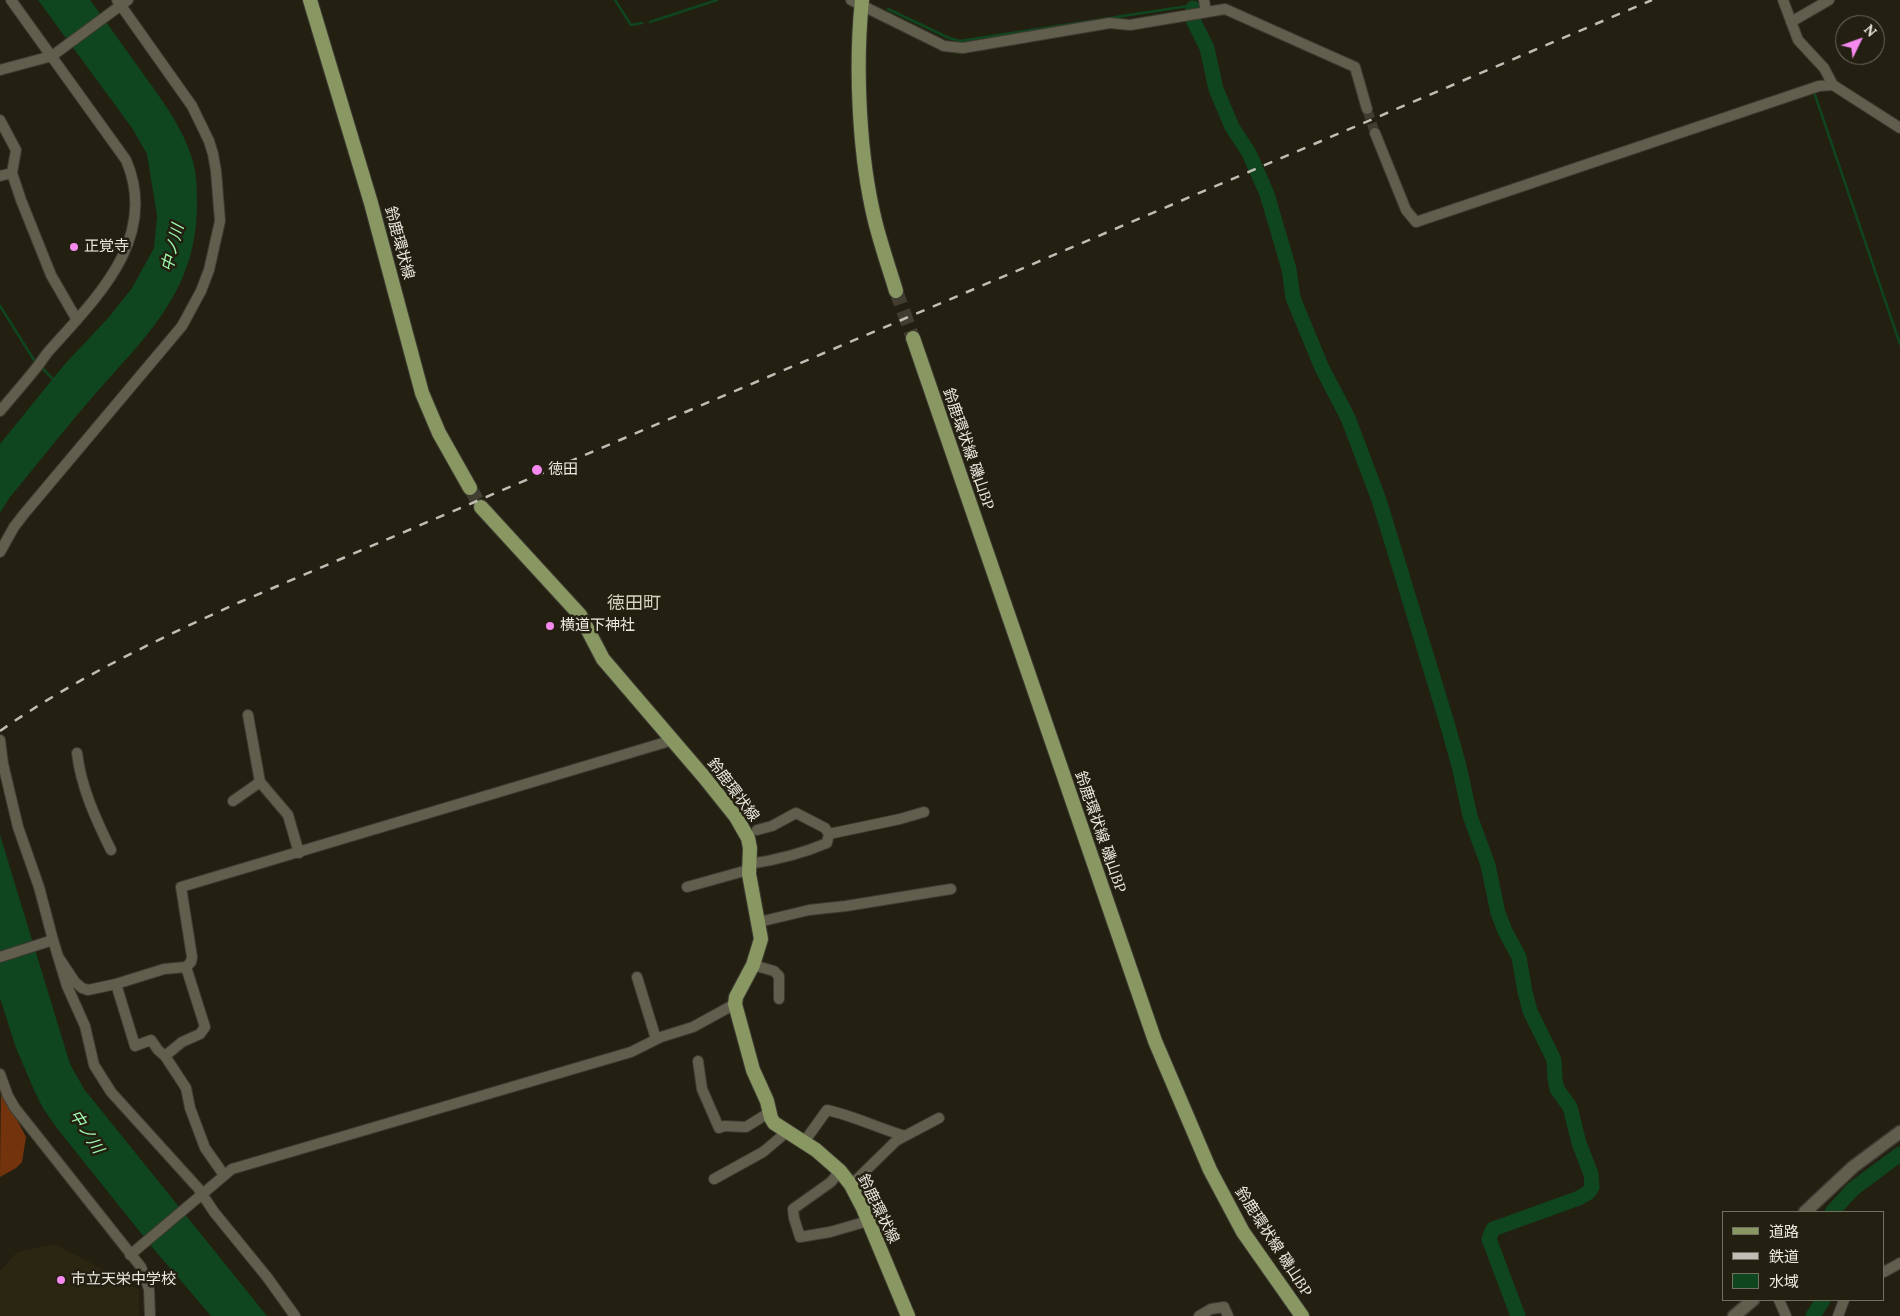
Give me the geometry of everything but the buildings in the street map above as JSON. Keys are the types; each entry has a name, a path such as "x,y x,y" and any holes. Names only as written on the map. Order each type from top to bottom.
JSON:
{"main road":[{"name":"鈴鹿環状線","path":"310,0 365,184 422,393 439,433 470,488"},
{"path":"858,2 861,114 865,166 875,221 896,291"},
{"name":"鈴鹿環状線 磯山BP","path":"913,338 1155,1040 1210,1170 1243,1232 1302,1316"},
{"name":"鈴鹿環状線","path":"481,507 580,615 604,659 736,817 748,838 752,894 761,939 753,965 736,997 735,1004 753,1070 767,1101 774,1123 804,1142 840,1170 851,1185 908,1316"}],"street":[{"path":"0,411 108,281 124,253 133,222 133,187 130,170 120,151 11,0"},
{"path":"1204,0 1205,13"},
{"path":"1783,0 1798,40 1824,68 1833,85 1900,128"},
{"path":"1791,22 1829,0"},
{"path":"858,2 944,46 964,48 1110,23 1130,24 1226,9 1355,67 1367,109"},
{"path":"0,70 52,56 121,3 192,106 208,141 216,171 220,221 209,270 201,291 182,326 24,514 0,552"},
{"path":"1375,133 1406,210 1416,222 1800,92 1819,86 1833,85"},
{"path":"0,120 16,150 12,173 21,200 51,275 77,320"},
{"path":"0,176 12,173"},
{"path":"248,715 260,782 288,815 299,853"},
{"path":"0,740 3,764 18,827 39,887 52,941 67,986 85,1026 94,1065 101,1078 198,1188 200,1196 267,1277 295,1316"},
{"path":"59,958 75,982 88,990 116,984 164,969 186,966 191,962 192,957 182,887 673,740"},
{"path":"77,753 79,769 97,822 112,850"},
{"path":"233,801 260,782"},
{"path":"829,834 892,821 924,812"},
{"path":"687,887 811,850 827,843 829,834 825,828 796,813 772,826 757,830"},
{"path":"759,922 809,910 951,889"},
{"path":"0,957 52,941"},
{"path":"753,965 774,971 779,976 779,1000"},
{"path":"164,1056 182,1042 200,1034 205,1027 186,966"},
{"path":"637,977 656,1039"},
{"path":"116,984 135,1046 152,1040 164,1056 186,1088 190,1108 205,1148 224,1175"},
{"path":"130,1255 232,1169 631,1052 656,1039 693,1027 735,1004"},
{"path":"698,1061 702,1089 719,1128 724,1126 746,1127 770,1112"},
{"path":"0,1074 8,1096 15,1108 140,1266 148,1289 150,1316"},
{"path":"804,1142 827,1110 860,1119 878,1128 905,1136"},
{"path":"851,1185 896,1141 939,1118"},
{"path":"714,1179 763,1152 788,1131"},
{"path":"1806,1211 1853,1167 1900,1132"},
{"path":"840,1170 831,1182 794,1209 794,1218 800,1237 830,1232 868,1221"},
{"path":"1885,1271 1900,1263"},
{"path":"1734,1316 1751,1301"},
{"path":"1779,1301 1786,1316"},
{"path":"1838,1316 1844,1301"},
{"path":"1199,1316 1211,1309 1224,1308 1228,1316"}],"shaded area":[{"path":"1,1089 26,1137 22,1162 16,1168 0,1177"},
{"name":"市立天栄中学校","path":"55,1244 139,1289 139,1316 0,1316 0,1271 17,1252"}],"water":[{"name":"中ノ川","path":"38,0 90,0 161,99 181,131 194,168 197,187 197,207 194,238 187,265 163,314 10,497 0,513 0,444 64,365 109,317 132,288 154,248 157,216 147,154 132,128"},
{"name":"中ノ川","path":"0,835 70,1064 84,1089 267,1316 211,1316 152,1247 43,1108 16,1048 0,998"}],"waterway":[{"path":"615,0 631,25 642,23"},
{"path":"650,22 717,0"},
{"path":"888,9 949,38 960,41 1188,6 1193,8"},
{"path":"1193,8 1193,20 1207,48 1216,89 1232,127 1249,153 1267,194 1289,269 1293,298 1322,368 1348,418 1379,500 1447,723 1470,816 1488,865 1498,913 1519,957 1530,1011 1554,1060 1557,1089 1570,1107 1579,1143 1591,1174 1592,1187 1589,1192 1579,1198 1493,1229 1489,1239 1518,1316"},
{"path":"942,50 961,53"},
{"path":"1814,92 1900,344"},
{"path":"0,306 34,360"},
{"path":"42,368 55,381"},
{"path":"1833,1211 1853,1189 1900,1154"},
{"path":"1813,1316 1822,1301"}],"tunnel":[{"path":"1367,109 1375,133"},
{"path":"896,291 913,338"},
{"path":"470,488 481,507"}],"railway":[{"path":"0,731 87,677 178,630 240,602 1652,0"}],"place":[{"name":"正覚寺","path":"74,247"},
{"name":"徳田","path":"537,470"},
{"name":"横道下神社","path":"550,626"},
{"name":"市立天栄中学校","path":"61,1280"}],"district":[{"name":"徳田町","path":"634,604"}]}
